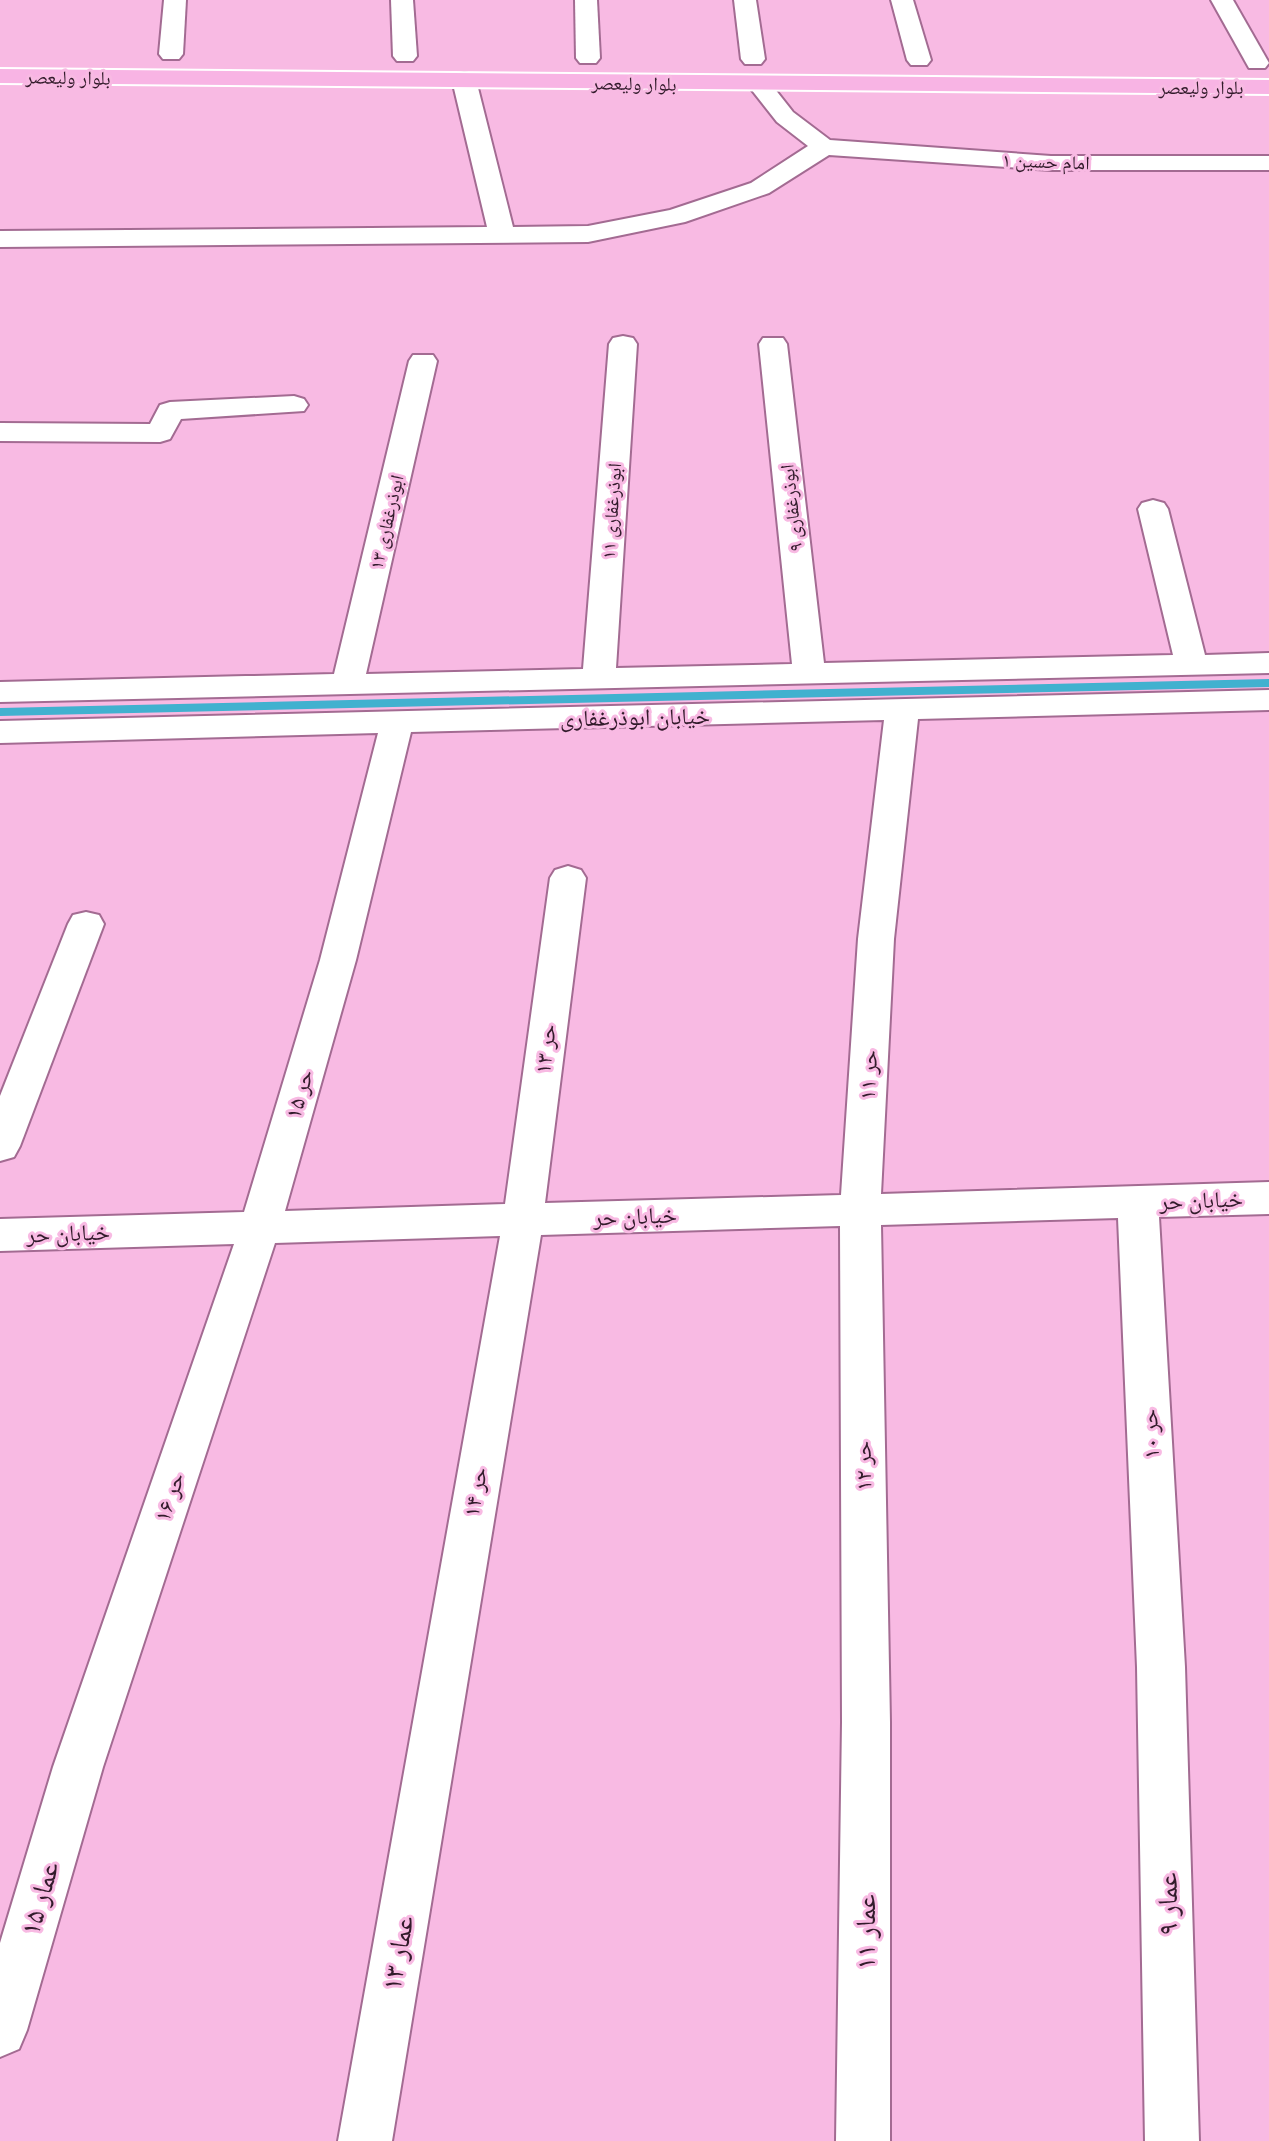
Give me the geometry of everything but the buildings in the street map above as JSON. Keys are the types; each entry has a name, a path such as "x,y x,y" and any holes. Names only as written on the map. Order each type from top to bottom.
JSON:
{"main road":[{"path":"145,54 198,54"},
{"path":"377,56 431,56"},
{"name":"بلوار ولیعصر","path":"562,57 616,58"},
{"path":"726,59 781,59"},
{"path":"891,60 946,61"},
{"name":"بلوار ولیعصر","path":"1230,63 1263,63"},
{"name":"بلوار ولیعصر","path":"0,76 1269,87"}],"street":[{"path":"171,54 175,0"},
{"path":"402,0 405,56"},
{"path":"586,0 588,58"},
{"path":"745,0 753,59"},
{"path":"902,0 919,60"},
{"path":"1222,0 1263,63"},
{"path":"464,80 502,235"},
{"path":"0,239 587,234 676,217 760,188 824,147 785,117 759,84"},
{"name":"امام حسین ۱","path":"824,147 1052,163 1269,163"},
{"name":"ابوذرغفاری ۱۱","path":"599,677 623,344"},
{"name":"ابوذرغفاری ۹","path":"773,344 809,672"},
{"name":"ابوذرغفاری ۱۳","path":"348,683 423,361"},
{"path":"0,432 160,433 170,411 294,405"},
{"path":"1153,509 1191,664"},
{"name":"خیابان ابوذرغفاری","path":"7,732 348,683 1269,663"},
{"name":"خیابان ابوذرغفاری","path":"0,692 397,722 1269,700"},
{"name":"حر ۱۱","path":"860,1210 876,939 902,710"},
{"name":"حر ۱۵","path":"260,1227 338,960 397,722"},
{"path":"0,764 7,732"},
{"name":"حر ۱۳","path":"523,1220 568,878"},
{"path":"0,1146 86,924"},
{"name":"خیابان حر","path":"0,1235 1269,1198"},
{"name":"حر ۱۰","path":"1138,1202 1161,1667"},
{"name":"حر ۱۲","path":"860,1210 866,1722"},
{"name":"حر ۱۴","path":"429,1765 523,1220"},
{"name":"حر ۱۶","path":"78,1767 260,1227"},
{"name":"عمار ۹","path":"1161,1667 1172,2141"},
{"name":"عمار ۱۱","path":"863,2141 866,1722"},
{"name":"عمار ۱۳","path":"365,2141 429,1765"},
{"name":"عمار ۱۵","path":"0,2030 78,1767"}],"waterway":[{"path":"0,712 1269,683"}]}
